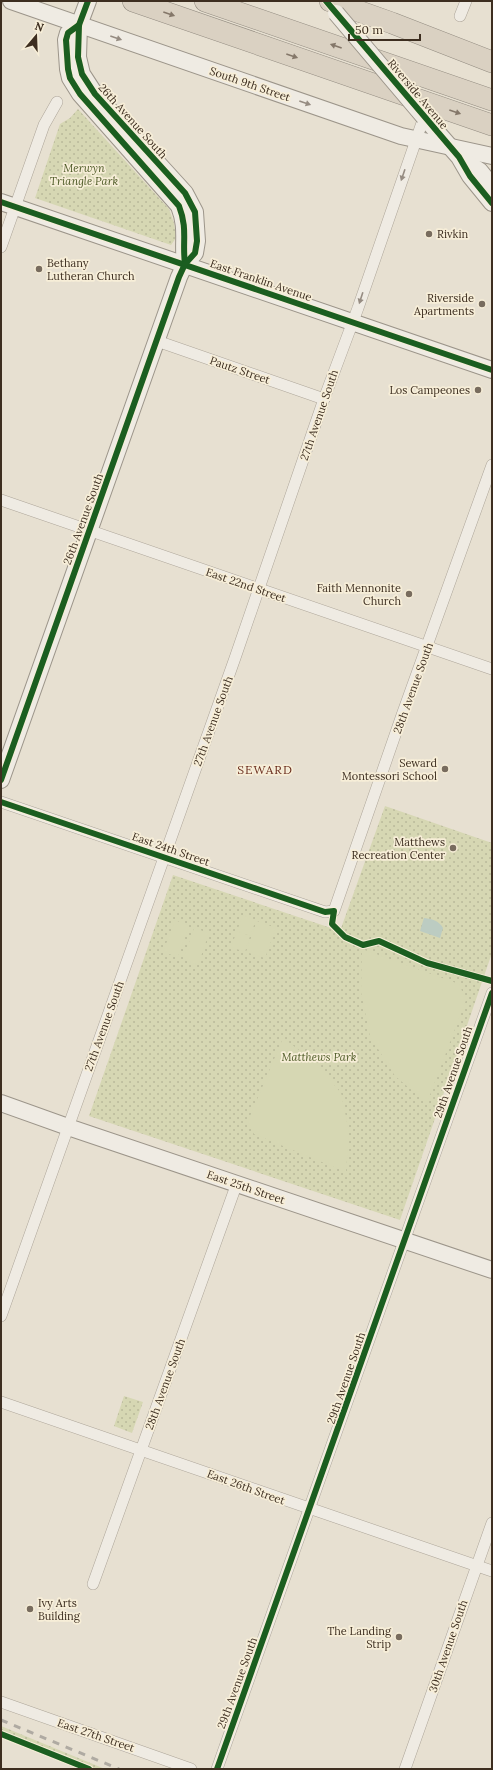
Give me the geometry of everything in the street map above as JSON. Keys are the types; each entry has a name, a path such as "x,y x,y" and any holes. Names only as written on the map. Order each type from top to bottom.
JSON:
{"highway":[{"path":"133,1 492,125"},
{"path":"205,1 492,100"},
{"path":"333,7 407,29 492,62"}],"street":[{"name":"South 9th Street","path":"11,1 84,13 401,136 420,126 454,152 492,156"},
{"name":"Riverside Avenue","path":"326,1 333,7 420,126 437,133 454,152 470,176 492,203"},
{"path":"460,16 466,1"},
{"name":"26th Avenue South","path":"1,780 156,341 185,264 182,248 185,228 179,206 80,94 70,78 66,40 68,33 84,13"},
{"path":"1,247 8,204 44,125 57,102"},
{"name":"27th Avenue South","path":"1,1316 324,399 353,322 420,126"},
{"name":"Riverside Avenue","path":"454,152 480,171 492,186"},
{"name":"East Franklin Avenue","path":"8,204 492,370"},
{"name":"Pautz Street","path":"156,341 324,399"},
{"name":"28th Avenue South","path":"334,911 492,465"},
{"name":"East 22nd Street","path":"1,500 492,669"},
{"name":"East 24th Street","path":"1,802 325,912 334,911"},
{"name":"29th Avenue South","path":"217,1769 492,993"},
{"name":"East 25th Street","path":"1,1102 68,1127 492,1270"},
{"name":"28th Avenue South","path":"92,1584 142,1451 237,1183"},
{"name":"East 26th Street","path":"1,1402 492,1571"},
{"name":"30th Avenue South","path":"405,1769 492,1523"},
{"name":"East 27th Street","path":"1,1702 191,1769"}],"green space":[{"name":"Merwyn Triangle Park","path":"78,109 169,209 174,223 176,238 171,245 35,198 60,124 70,118"},
{"name":"Matthews Park","path":"385,806 492,843 492,953 400,1220 89,1116 173,875 340,931"},
{"path":"243,915 256,920 250,936 237,931"},
{"path":"175,920 189,926 178,957 163,952"},
{"path":"257,921 276,928 265,958 246,952"},
{"path":"194,928 209,933 198,965 183,959"},
{"path":"237,931 250,936 245,952 231,947"},
{"path":"362,949 459,984 466,1000 427,1103 395,1076 370,1036 361,992"},
{"path":"283,1038 316,1063 341,1093 349,1132 346,1172 254,1134 248,1121"},
{"path":"124,1396 143,1402 132,1433 114,1426"},
{"path":"1,1726 105,1769 79,1769 1,1738"}],"shaded area":[{"path":"424,918 440,924 443,928 440,938 420,931"}],"railway":[{"path":"1,1720 119,1769"}],"cycle path":[{"path":"1,780 179,277 185,264 195,253 197,241 195,212 185,193 95,94 82,74 78,57 79,25 88,1"},
{"path":"326,1 459,157 470,176 492,203"},
{"path":"79,25 68,33 66,40 70,78 80,94 179,206 182,214 184,229 185,264"},
{"path":"1,202 492,370"},
{"path":"1,802 325,912 334,911 332,924 345,937 363,945 379,941 427,963 492,981"},
{"path":"217,1769 492,993"},
{"path":"1,1734 89,1769"}],"place":[{"name":"Rivkin","path":"429,234"},
{"name":"Bethany Lutheran Church","path":"39,269"},
{"name":"Riverside Apartments","path":"482,304"},
{"name":"Los Campeones","path":"478,390"},
{"name":"Faith Mennonite Church","path":"409,594"},
{"name":"Seward Montessori School","path":"445,769"},
{"name":"Matthews Recreation Center","path":"453,848"},
{"name":"Ivy Arts Building","path":"30,1609"},
{"name":"The Landing Strip","path":"399,1637"}],"district":[{"name":"SEWARD","path":"265,769"}]}
